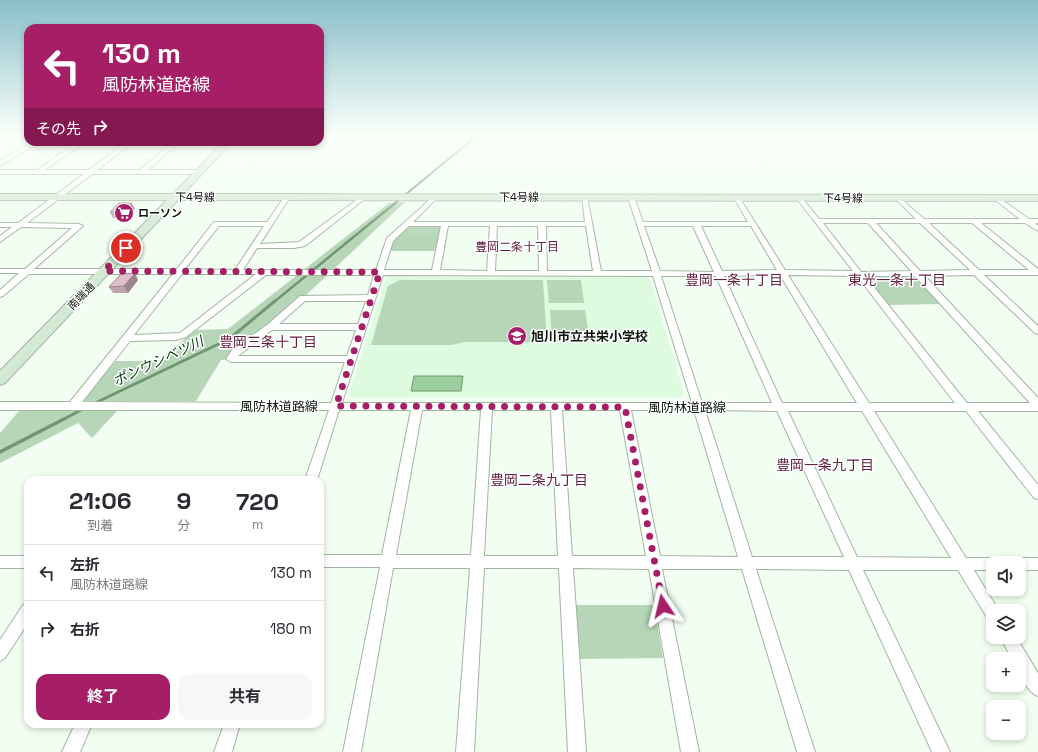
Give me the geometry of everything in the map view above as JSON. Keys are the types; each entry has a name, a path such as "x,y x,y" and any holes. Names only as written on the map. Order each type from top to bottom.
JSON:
{"street":[{"path":"38,172 42,169"},
{"path":"0,240 94,169"},
{"path":"142,172 145,169"},
{"name":"南端通","path":"0,380 202,169"},
{"path":"0,172 199,172"},
{"name":"下4号線","path":"0,197 1038,198"},
{"path":"238,271 270,224 286,197"},
{"path":"255,246 294,246 302,244 364,197"},
{"path":"312,476 390,240 435,197"},
{"path":"585,197 597,272"},
{"path":"631,198 656,272 806,752"},
{"path":"738,198 987,604"},
{"path":"799,198 1038,494"},
{"path":"898,198 1038,331"},
{"path":"996,198 1038,229"},
{"path":"818,221 1038,221"},
{"path":"870,221 1038,406"},
{"path":"974,221 1038,273"},
{"path":"75,406 126,338 217,224 270,224"},
{"path":"407,224 589,224"},
{"path":"436,272 445,224"},
{"path":"490,272 494,224"},
{"path":"542,224 543,272"},
{"path":"640,224 754,224"},
{"path":"696,224 941,752"},
{"path":"0,225 79,226 0,294"},
{"path":"0,271 656,272 718,274 783,272 859,274 916,272 977,274 1038,273"},
{"path":"126,338 176,337 183,335 266,271"},
{"path":"351,359 231,359 235,352 270,327 303,298 371,298"},
{"path":"270,327 361,327"},
{"name":"風防林道路線","path":"0,406 1038,406"},
{"path":"352,752 418,406"},
{"path":"465,752 487,407"},
{"path":"556,407 577,752"},
{"path":"625,407 690,752"},
{"path":"324,561 986,564"},
{"path":"0,562 24,562"},
{"path":"1026,564 1038,564"},
{"path":"0,653 24,616"},
{"path":"1011,644 1038,688"},
{"path":"71,752 82,728"},
{"path":"223,752 231,728"}],"shaded area":[{"path":"405,202 303,298 231,359 221,360 196,401 80,401 112,361 159,361 195,330 228,329 389,203"},
{"path":"441,226 436,251 389,251 392,241 407,227"},
{"name":"旭川市立共栄小学校","path":"644,276 650,279 684,393 681,397 353,398 349,394 386,279 390,277"},
{"path":"870,276 908,276 917,279 940,304 889,305 867,279"},
{"path":"400,280 543,280 547,342 465,342 451,345 371,345 388,286"},
{"path":"547,280 581,280 584,303 549,303"},
{"path":"550,310 585,310 590,341 552,342"},
{"path":"414,376 463,376 461,391 411,391"},
{"path":"119,409 92,438 78,423 0,463 0,433 20,410"},
{"path":"576,605 654,605 663,658 580,659"}],"building":[{"path":"119,203 132,203 123,212 110,212"},
{"path":"135,273 124,286 109,287 121,274"}],"waterway":[{"name":"ポンウシベツ川","path":"388,209 436,169"},
{"name":"ポンウシベツ川","path":"274,302 389,208"},
{"name":"ポンウシベツ川","path":"93,404 229,339 275,301"},
{"name":"ポンウシベツ川","path":"62,420 85,408"},
{"name":"ポンウシベツ川","path":"0,452 64,419"}],"place":[{"name":"ローソン","path":"124,213"},
{"name":"旭川市立共栄小学校","path":"517,336"}],"district":[{"name":"豊岡二条十丁目","path":"517,247"},
{"name":"豊岡一条十丁目","path":"734,280"},
{"name":"東光一条十丁目","path":"897,280"},
{"name":"豊岡三条十丁目","path":"268,342"},
{"name":"豊岡一条九丁目","path":"825,465"},
{"name":"豊岡二条九丁目","path":"539,480"}],"route":[{"path":"126,248 104,271 380,272 336,406 625,407 663,606"}]}
